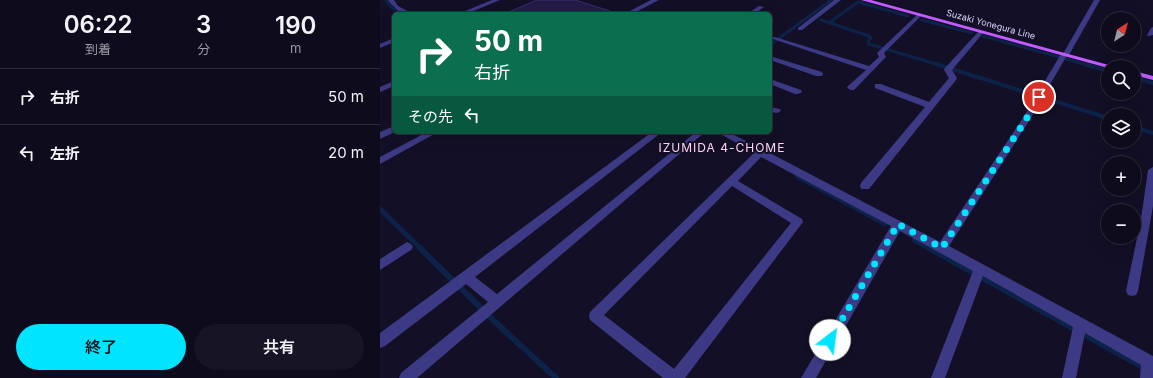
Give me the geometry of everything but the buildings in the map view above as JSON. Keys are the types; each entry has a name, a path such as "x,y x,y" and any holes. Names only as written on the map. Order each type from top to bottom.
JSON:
{"main road":[{"name":"Suzaki Yonegura Line","path":"864,0 1063,56 1101,65"},
{"path":"1141,75 1153,78"}],"street":[{"path":"391,0 396,6 406,12"},
{"path":"466,12 497,0"},
{"path":"631,12 656,0"},
{"path":"800,29 838,0"},
{"path":"942,248 1025,121 1097,0"},
{"path":"753,12 761,7"},
{"path":"851,88 883,57 880,53 919,15"},
{"path":"864,186 953,78 949,69 981,32"},
{"path":"384,37 392,41"},
{"path":"774,39 871,69"},
{"path":"380,46 392,41"},
{"path":"772,59 819,74"},
{"path":"772,82 798,92"},
{"path":"380,90 392,84"},
{"path":"878,86 931,106"},
{"path":"380,136 392,130"},
{"path":"380,161 430,134"},
{"path":"380,341 655,134"},
{"path":"406,378 699,134"},
{"path":"725,134 942,248 978,273 1149,369"},
{"path":"731,181 798,222 675,378 595,316 731,181 761,152"},
{"path":"1132,291 1146,219 1153,170"},
{"path":"808,378 898,224"},
{"path":"380,265 407,247"},
{"path":"938,378 978,273"},
{"path":"459,282 489,309"},
{"path":"1069,378 1078,329"}],"waterway":[{"path":"386,0 392,8 400,12"},
{"path":"772,44 831,0"},
{"path":"830,22 858,2 908,16"},
{"path":"821,20 869,36 871,38 868,41 869,44 939,65"},
{"path":"922,20 972,33"},
{"path":"983,36 1088,65"},
{"path":"936,64 1101,116"},
{"path":"1084,64 1101,69"},
{"path":"1141,80 1153,83"},
{"path":"1141,129 1153,133"},
{"path":"797,176 885,224"},
{"path":"380,209 421,249"},
{"path":"914,240 931,249"},
{"path":"420,248 492,319 556,378"},
{"path":"929,248 1153,373"}],"district":[{"name":"IZUMIDA 4-CHOME","path":"722,147"}],"route":[{"path":"830,340 898,224 942,248 1039,97"}]}
